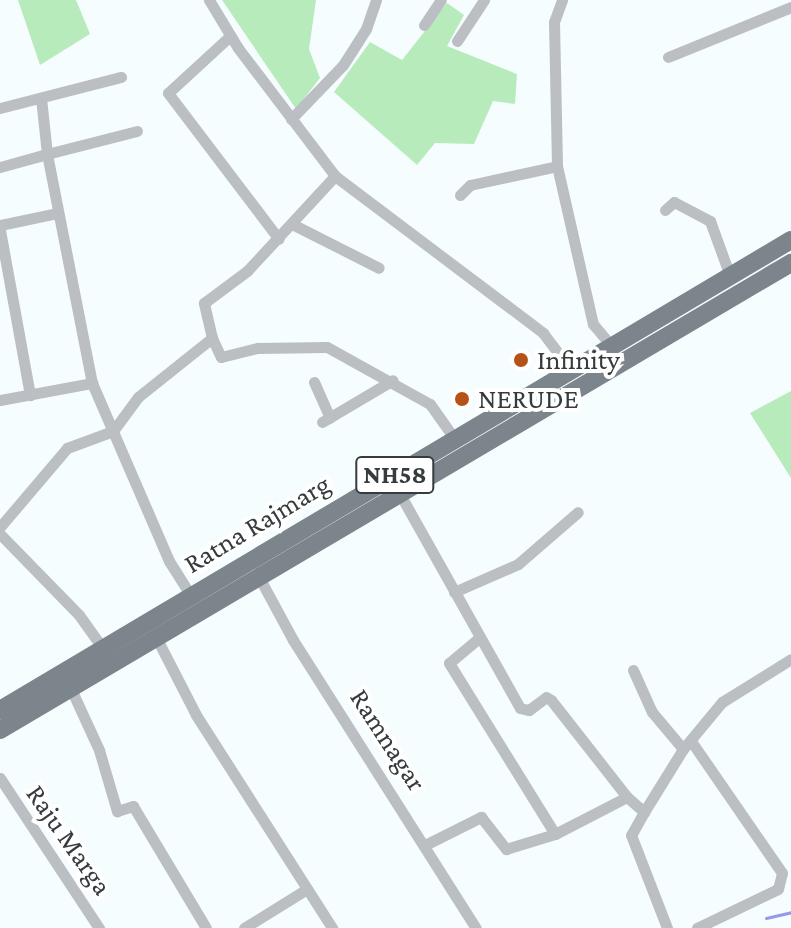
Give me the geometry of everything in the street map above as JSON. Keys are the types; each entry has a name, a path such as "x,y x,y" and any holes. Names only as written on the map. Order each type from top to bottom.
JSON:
{"highway":[{"name":"Ratna Rajmarg","path":"0,710 791,240"},
{"name":"Ratna Rajmarg","path":"0,730 791,263"}],"street":[{"path":"209,0 230,36 335,176 543,333 571,370"},
{"path":"291,119 343,65 366,29 376,0"},
{"path":"424,25 441,0"},
{"path":"457,41 484,0"},
{"path":"562,0 554,22 557,166 593,324 612,347"},
{"path":"668,57 791,7"},
{"path":"230,36 168,93 279,239"},
{"path":"0,108 121,77"},
{"path":"41,98 57,213 92,383 169,561 191,596"},
{"path":"0,167 137,131"},
{"path":"460,195 470,185 557,166"},
{"path":"335,176 279,239 204,303 212,338 221,357 258,348 327,347 393,380 430,404 454,438"},
{"path":"665,210 674,202 710,221 730,276"},
{"path":"30,395 0,228 57,213"},
{"path":"292,224 379,268"},
{"path":"5,523 67,448 113,431 138,397 212,338"},
{"path":"314,382 326,420 393,380"},
{"path":"0,400 92,383"},
{"path":"401,496 520,708 529,710 546,697 551,700 627,797 644,812"},
{"path":"0,506 5,523"},
{"path":"454,592 518,564 578,512"},
{"path":"0,534 79,615 104,650"},
{"name":"Ramnagar","path":"260,579 293,640 476,928"},
{"path":"479,638 449,663 555,834"},
{"path":"157,639 196,715 332,928"},
{"path":"667,928 631,835 687,745 722,702 791,659"},
{"path":"633,670 652,712 687,745 782,873 778,889 697,928"},
{"path":"71,689 99,750 117,811 133,806 206,928"},
{"name":"Raju Marga","path":"0,778 99,928"},
{"path":"425,845 481,817 506,849 555,834 627,797"},
{"path":"244,928 307,889"}],"green space":[{"path":"18,0 76,0 90,34 40,65"},
{"path":"222,0 316,0 309,49 320,78 296,109"},
{"path":"447,3 464,15 447,46 517,74 515,104 493,101 474,144 435,143 417,165 334,92 370,42 402,60"},
{"path":"791,391 791,478 750,413"}],"waterway":[{"path":"766,918 791,912"}],"place":[{"name":"Infinity","path":"521,360"},
{"name":"NERUDE","path":"462,399"}]}
